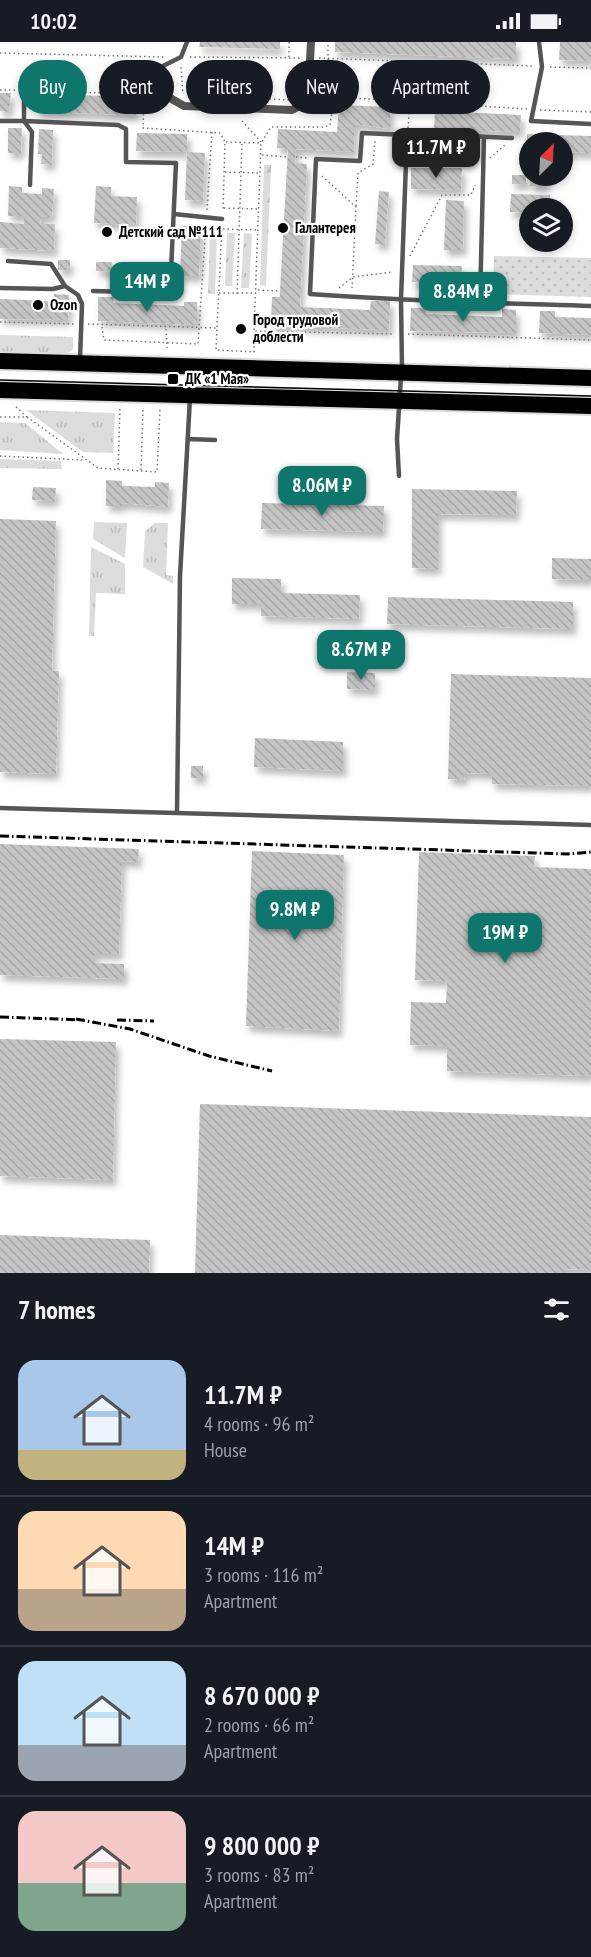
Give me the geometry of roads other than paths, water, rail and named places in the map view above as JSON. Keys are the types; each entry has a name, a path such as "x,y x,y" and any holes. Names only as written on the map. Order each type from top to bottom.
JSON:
{"highway":[{"path":"0,361 591,378"},
{"path":"0,390 591,406"}],"street":[{"path":"174,100 184,106 292,110 305,103 309,91 311,42"}],"lane":[{"path":"174,60 181,57 187,42"},
{"path":"539,42 542,67 537,95 531,109 531,121 591,124"},
{"path":"24,114 24,121 32,132 30,185"},
{"path":"0,121 118,125 126,129 126,162 176,163 170,293 93,291"},
{"path":"399,476 399,401 402,373 401,299 407,135 362,133 360,161 316,159 310,294 329,296 352,296 401,299 480,303 591,306"},
{"path":"429,134 512,138"},
{"path":"480,303 484,137"},
{"path":"174,214 222,219"},
{"path":"8,261 51,264 66,286 78,295 82,304 80,363"},
{"path":"0,288 52,289 66,286"},
{"path":"177,812 180,576 190,395"},
{"path":"188,439 215,440"},
{"path":"0,808 591,825"}],"tram line":[{"path":"0,380 591,396"}],"railway":[{"path":"0,836 568,854 591,852"},
{"path":"0,1017 84,1020"},
{"path":"76,1019 130,1029 209,1056 272,1071"},
{"path":"117,1020 154,1021"}],"place":[{"name":"Галантерея","path":"283,228"},
{"name":"Детский сад №111","path":"107,232"},
{"name":"Ozon","path":"38,305"},
{"name":"Город трудовой доблести","path":"241,329"},
{"name":"ДК «1 Мая»","path":"173,379"}]}
